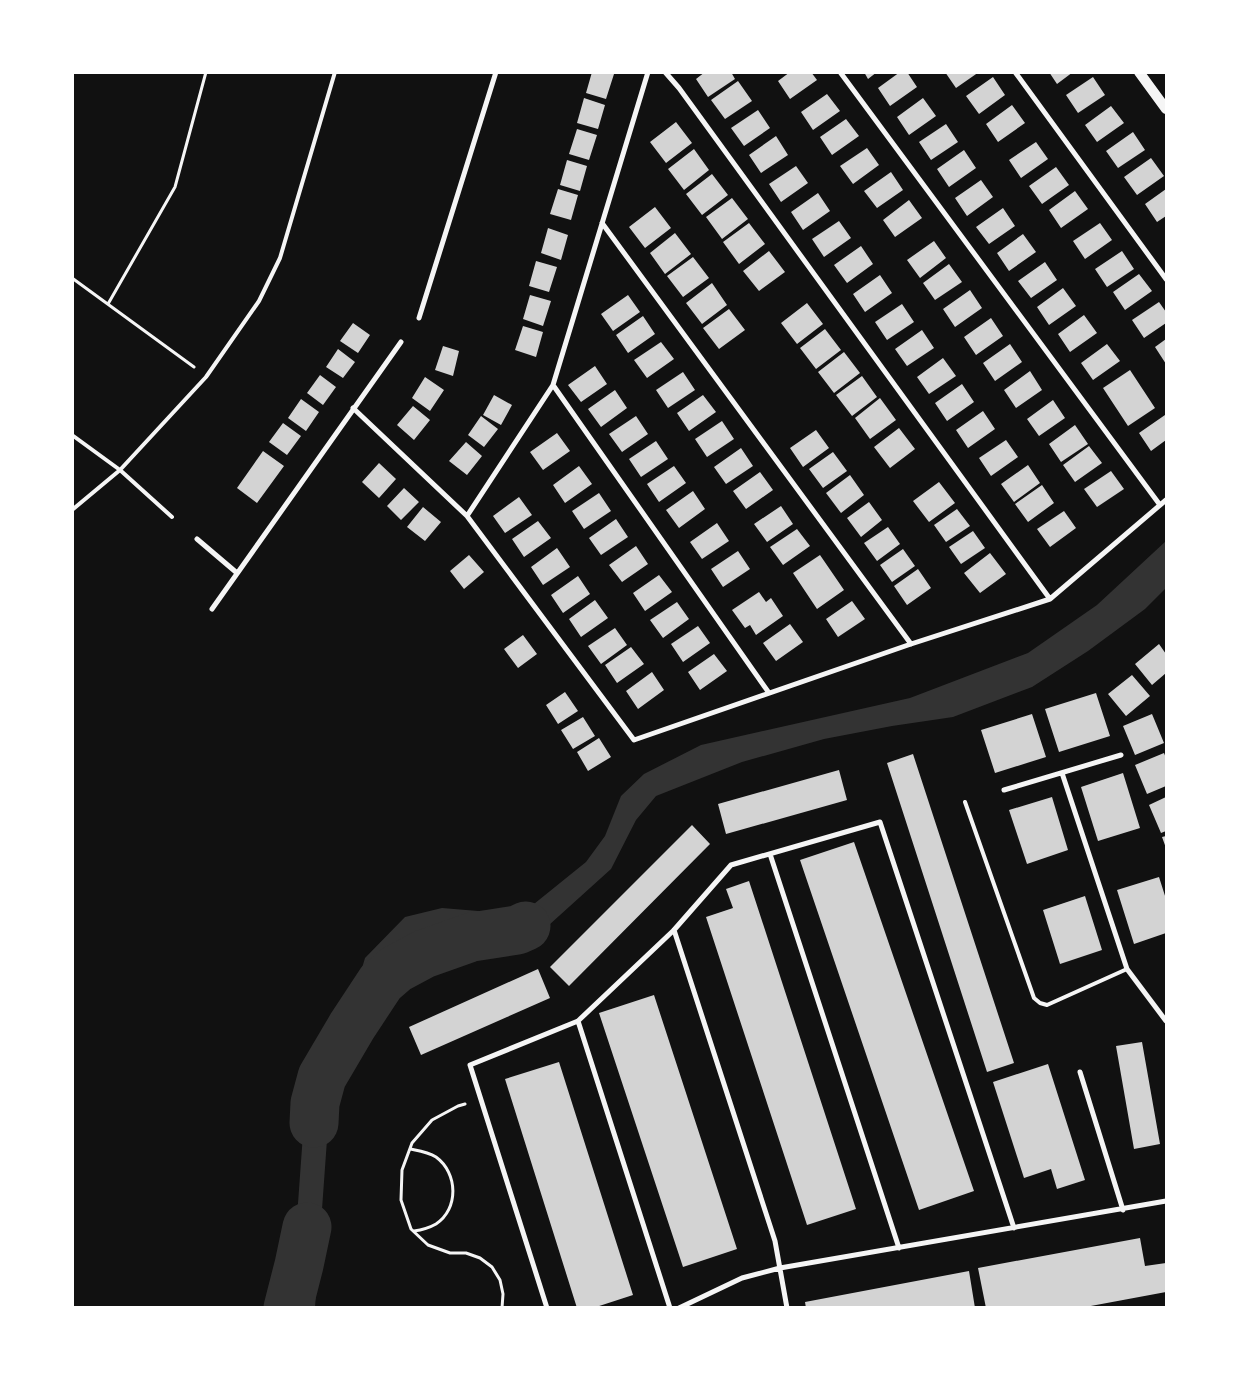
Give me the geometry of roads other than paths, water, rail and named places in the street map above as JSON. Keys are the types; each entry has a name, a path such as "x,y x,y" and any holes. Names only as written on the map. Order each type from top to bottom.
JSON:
{"main road":[{"path":"1139,72 1166,109"}],"street":[{"path":"419,318 496,72"},
{"path":"467,516 553,385 648,72"},
{"path":"665,72 679,88 1050,599"},
{"path":"840,72 1160,506"},
{"path":"1015,72 1166,279"},
{"path":"602,223 911,644"},
{"path":"212,609 401,342"},
{"path":"553,385 769,693"},
{"path":"353,408 467,516 634,740 911,644 1050,599 1166,500"},
{"path":"197,539 237,573"},
{"path":"1004,790 1120,756"},
{"path":"1062,773 1127,969 1166,1021"},
{"path":"548,1308 470,1065 578,1021 674,930 731,864 880,822 1014,1228"},
{"path":"770,854 899,1248"},
{"path":"674,930 775,1241 787,1308"},
{"path":"578,1021 670,1308"},
{"path":"1080,1072 1123,1210"},
{"path":"679,1308 742,1278 780,1268 1166,1202"}],"lane":[{"path":"72,510 120,470 206,377 259,301 280,258 335,72"},
{"path":"72,435 120,470 172,517"},
{"path":"965,802 1034,998 1040,1003 1047,1005 1127,969"}],"waterway":[{"path":"314,1123 315,1103 322,1077 381,982 396,969 424,954 472,937 517,930 526,926"},
{"path":"288,1308 307,1227"}]}
